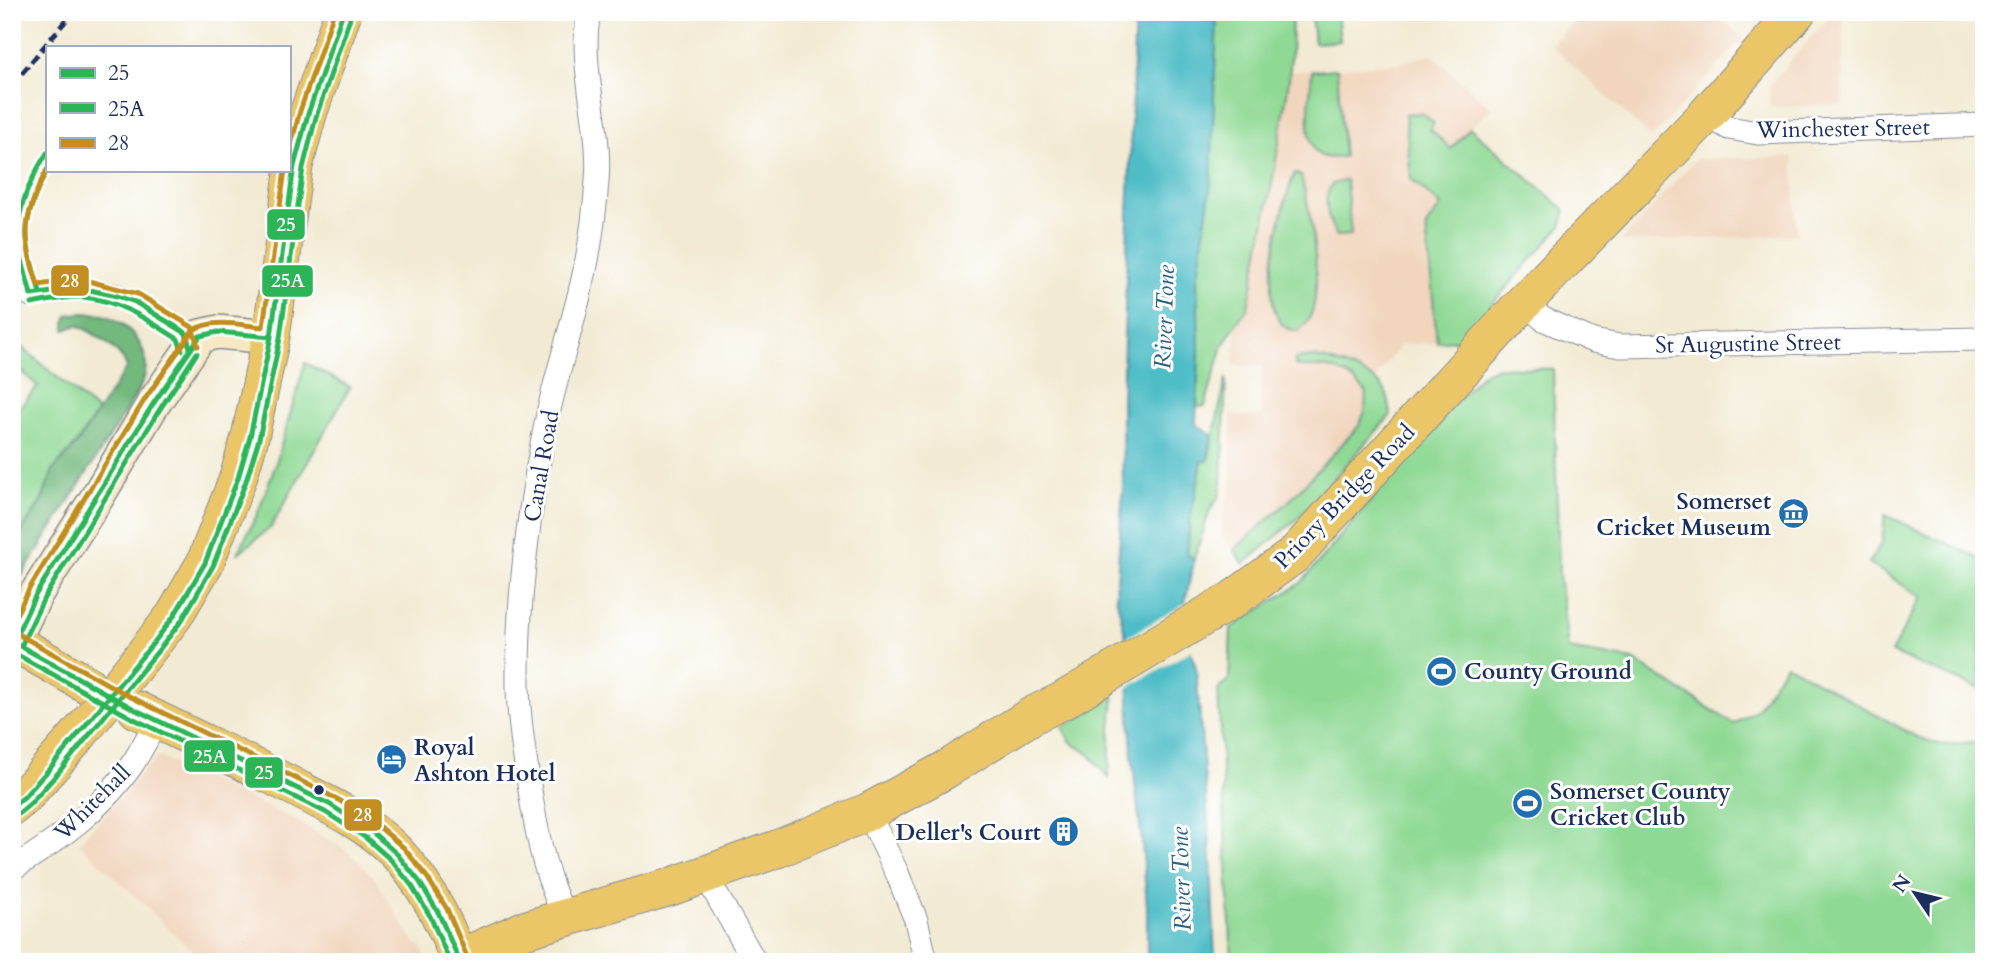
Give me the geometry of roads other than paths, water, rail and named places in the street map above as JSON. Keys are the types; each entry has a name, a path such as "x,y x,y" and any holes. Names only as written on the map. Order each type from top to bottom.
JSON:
{"main road":[{"path":"12,807 76,738 141,658 174,616 205,563 250,437 271,337 294,166 308,114 343,12"},
{"name":"Priory Bridge Road","path":"460,960 491,943 524,930 620,903 708,873 777,849 868,812 947,769 1033,715 1231,600 1294,555 1524,302 1706,115 1797,12"},
{"path":"13,641 88,685"},
{"path":"147,715 341,811 372,831 398,853 434,903 460,960"}],"street":[{"name":"Canal Road","path":"566,919 544,864 524,747 518,689 521,613 534,494 548,414 586,269 598,178 597,142 586,57 589,12"},
{"name":"Winchester Street","path":"1706,115 1729,128 1758,133 1984,125"},
{"path":"31,295 81,288 135,302 186,333 190,348"},
{"name":"St Augustine Street","path":"1524,302 1543,319 1593,341 1620,345 1984,339"},
{"path":"13,641 36,594 153,404 200,336 218,332 271,337"},
{"name":"Whitehall","path":"12,869 63,834 93,808 132,765 147,715"},
{"path":"868,812 916,920 926,962"},
{"path":"708,873 712,887 755,962"}],"water":[{"name":"River Tone","path":"1135,12 1217,12 1211,182 1197,281 1199,350 1196,424 1212,435 1207,461 1202,461 1190,520 1187,554 1194,559 1185,603 1191,653 1196,668 1211,859 1215,962 1147,962 1147,906 1132,757 1126,637 1116,597 1123,487 1122,401"}],"railway":[{"path":"12,85 73,12"}],"place":[{"name":"Somerset Cricket Museum","path":"1794,514"},
{"name":"County Ground","path":"1441,671"},
{"name":"Royal Ashton Hotel","path":"391,760"},
{"name":"Somerset County Cricket Club","path":"1527,804"},
{"name":"Deller's Court","path":"1064,832"}]}
